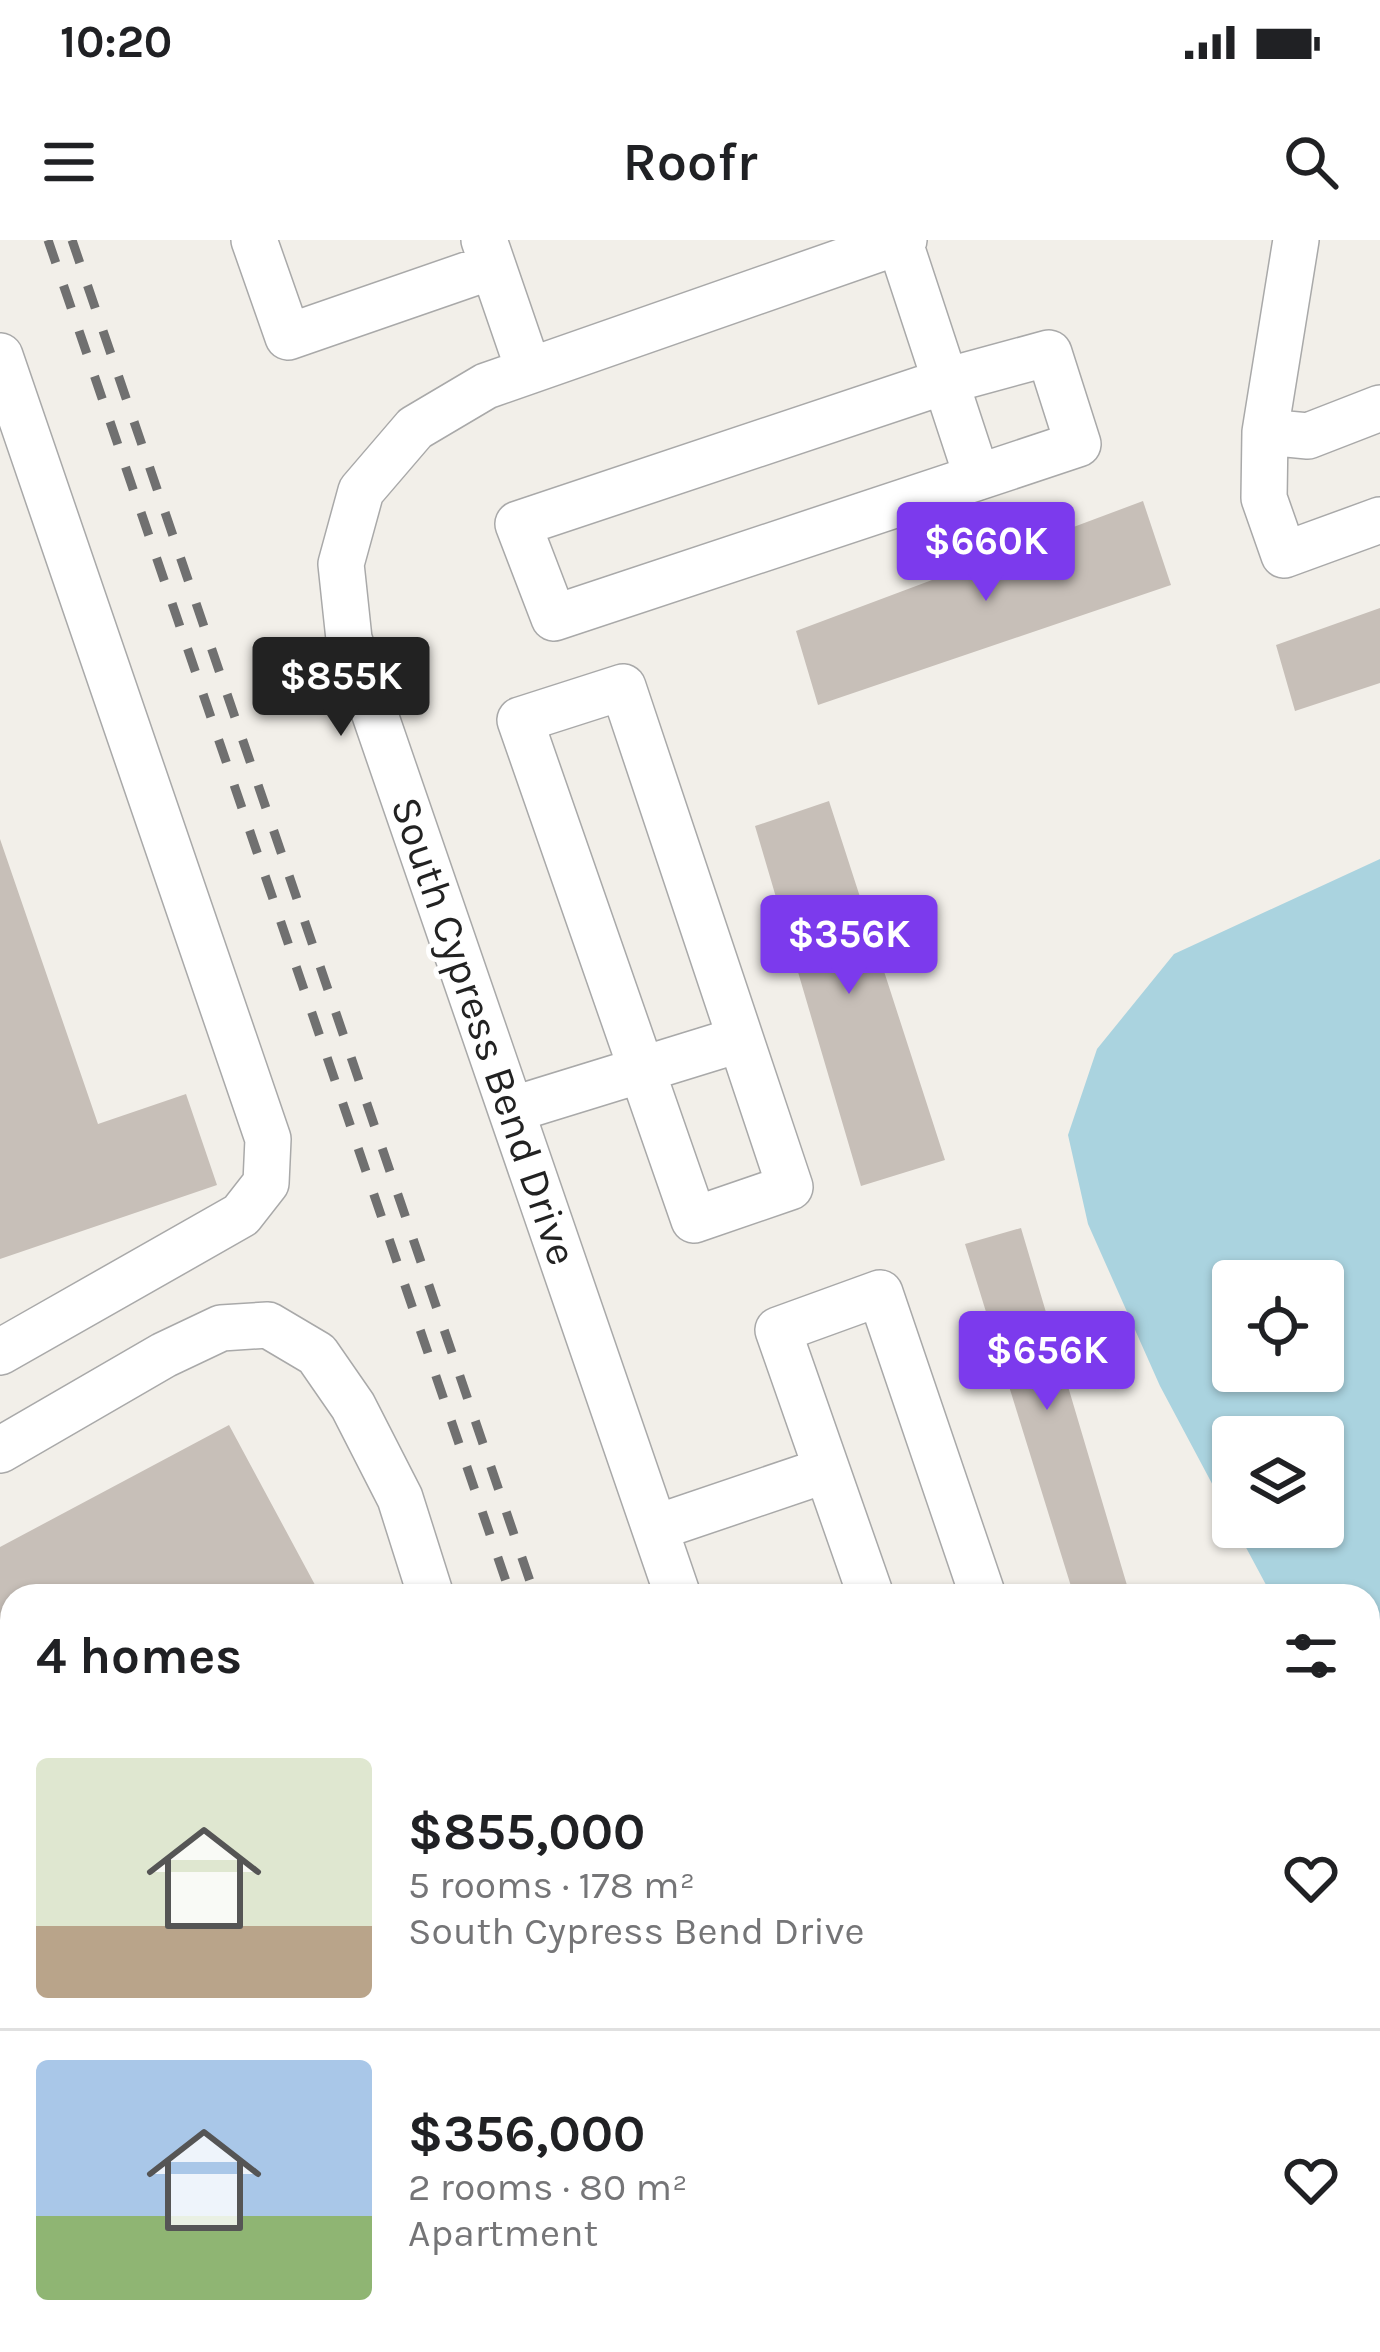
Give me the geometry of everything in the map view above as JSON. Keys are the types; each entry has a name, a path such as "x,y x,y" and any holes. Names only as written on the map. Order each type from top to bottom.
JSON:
{"street":[{"path":"254,240 288,337 489,253 529,371"},
{"path":"901,240 977,477"},
{"name":"South Cypress Bend Drive","path":"674,1584 349,639 341,564 361,491 415,428 486,386 901,240"},
{"path":"1296,240 1264,432 1264,498 1284,554 1380,520"},
{"path":"1048,353 1078,444 554,618 518,524 946,381 1048,353"},
{"path":"0,356 268,1139 266,1183 241,1215 0,1352"},
{"path":"1264,432 1308,436 1380,408"},
{"path":"623,687 790,1187 694,1220 641,1070 520,720 623,687"},
{"path":"511,1110 738,1040"},
{"path":"867,1584 778,1330 880,1293 979,1584"},
{"path":"0,1450 164,1355 221,1328 268,1325 316,1354 353,1406 400,1498 427,1584"},
{"path":"655,1528 826,1470"}],"water":[{"path":"1380,859 1380,1584 1266,1584 1246,1548 1344,1548 1344,1416 1212,1416 1212,1484 1160,1386 1088,1224 1068,1135 1097,1049 1174,954"}],"building":[{"path":"1143,501 1171,585 818,705 796,631"},
{"path":"1380,608 1380,683 1295,711 1276,645"},
{"path":"829,801 945,1160 861,1186 755,826"},
{"path":"0,839 98,1124 186,1094 217,1185 0,1259"},
{"path":"1021,1228 1127,1584 1070,1584 965,1244"},
{"path":"229,1425 315,1584 0,1584 0,1547"}],"railway":[{"path":"48,240 507,1584"},
{"path":"72,240 531,1584"}]}
